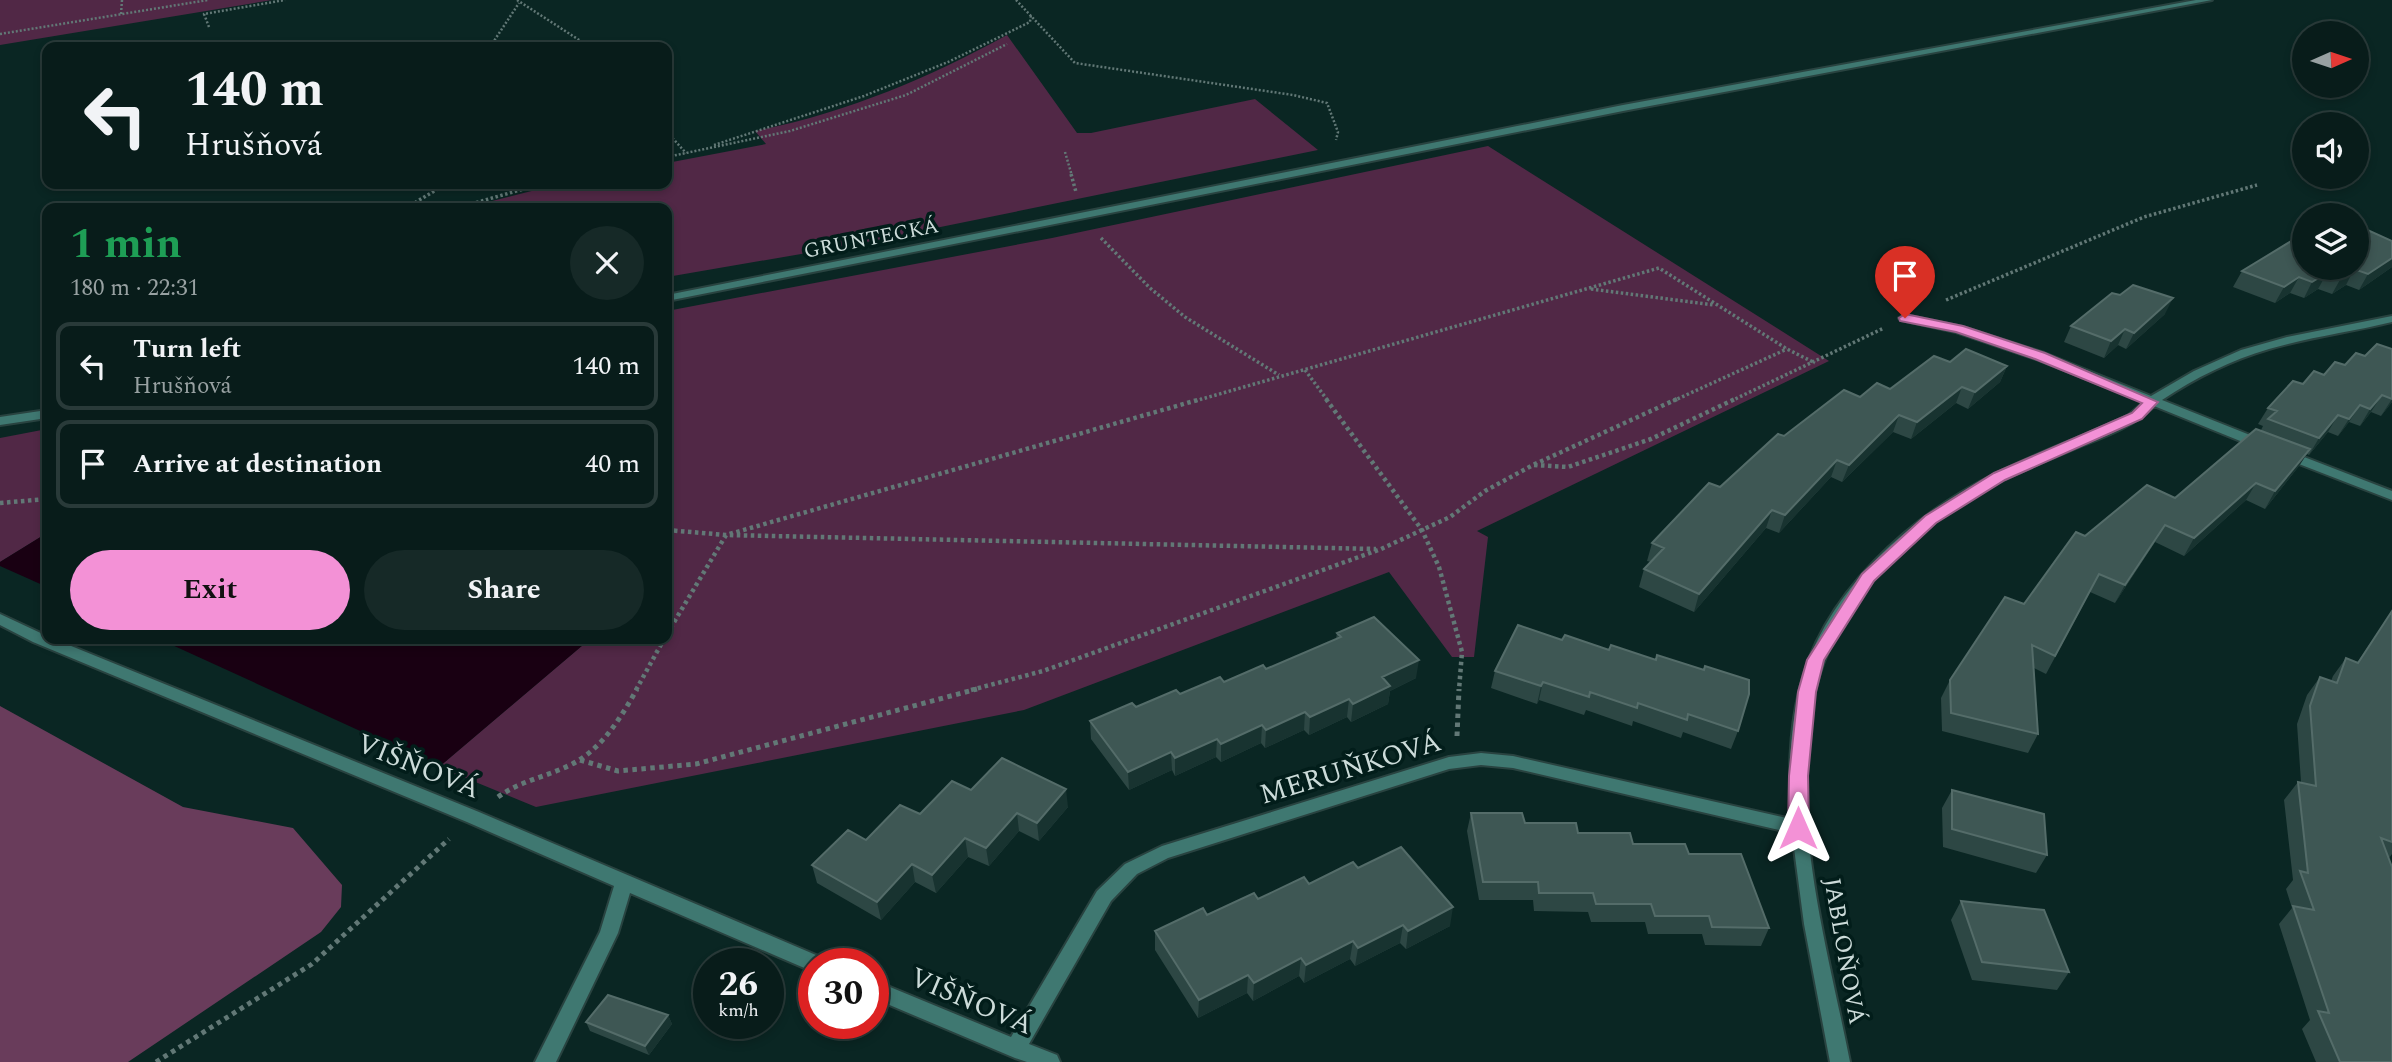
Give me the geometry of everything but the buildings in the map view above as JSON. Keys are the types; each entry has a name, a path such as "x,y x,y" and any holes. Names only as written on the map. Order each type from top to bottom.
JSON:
{"street":[{"name":"GRUNTECKÁ","path":"672,297 1623,108 2208,0"},
{"path":"1905,318 1959,329 2028,352 2392,496"},
{"name":"JABLOŇOVÁ","path":"1840,1062 1798,828 1798,776 1807,692 1816,660 1868,578 1942,512 2000,477 2137,416 2151,402 2227,359 2314,335 2392,319"},
{"path":"0,421 42,415"},
{"name":"VIŠŇOVÁ","path":"0,618 42,640"},
{"name":"VIŠŇOVÁ","path":"53,644 473,817 798,956"},
{"name":"MERUŇKOVÁ","path":"1015,1049 1104,896 1131,869 1162,853 1464,760 1513,762 1798,828"},
{"path":"545,1062 609,933 624,883"},
{"name":"VIŠŇOVÁ","path":"889,996 1050,1062"}],"path":[{"path":"121,15 122,0"},
{"path":"0,34 208,0"},
{"path":"209,27 204,14 285,0"},
{"path":"1016,0 1075,63 1293,95 1327,103 1338,132 1329,166"},
{"path":"492,42 518,2 582,42"},
{"path":"707,148 734,135 792,122 901,84 1030,22 1031,14"},
{"path":"672,156 790,131 906,96 1007,44"},
{"path":"672,138 686,153"},
{"path":"1065,152 1083,216 1150,288 1185,317 1279,375"},
{"path":"416,203 438,189"},
{"path":"482,203 526,189"},
{"path":"672,626 726,534 1659,268 1787,349 1815,363"},
{"path":"1588,289 1719,306"},
{"path":"580,760 618,771 696,764 1043,671 1381,549 1450,517 1485,491 1533,465 1787,349"},
{"path":"1305,370 1422,530 1440,567 1462,652 1455,729 1464,760"},
{"path":"0,503 42,499"},
{"path":"672,530 726,534 1381,549"},
{"path":"156,1062 312,964 473,817 513,785 580,760 603,741 661,644"}],"shaded area":[{"path":"0,0 272,0 0,45"},
{"path":"1007,35 1077,133 1091,133 1255,99 1318,150 842,247 672,276 672,203 484,203 539,189 672,189 672,162 766,144 755,131 821,115 885,93 947,66"},
{"path":"1488,146 1829,361 1477,531 1488,537 1474,657 1452,657 1389,572 1024,710 536,807 439,767 584,644 672,644 672,310 1052,238"},
{"path":"42,430 42,536 0,562 0,438"},
{"path":"42,536 42,585 0,566 0,562"},
{"path":"170,644 584,644 439,767"},
{"path":"0,706 183,807 293,828 342,885 341,907 321,932 128,1062 0,1062"}],"route":[{"path":"1798,828 1798,776 1807,692 1816,660 1868,578 1930,519 2000,477 2137,416 2151,402 2040,356 1959,329 1905,318"}]}
